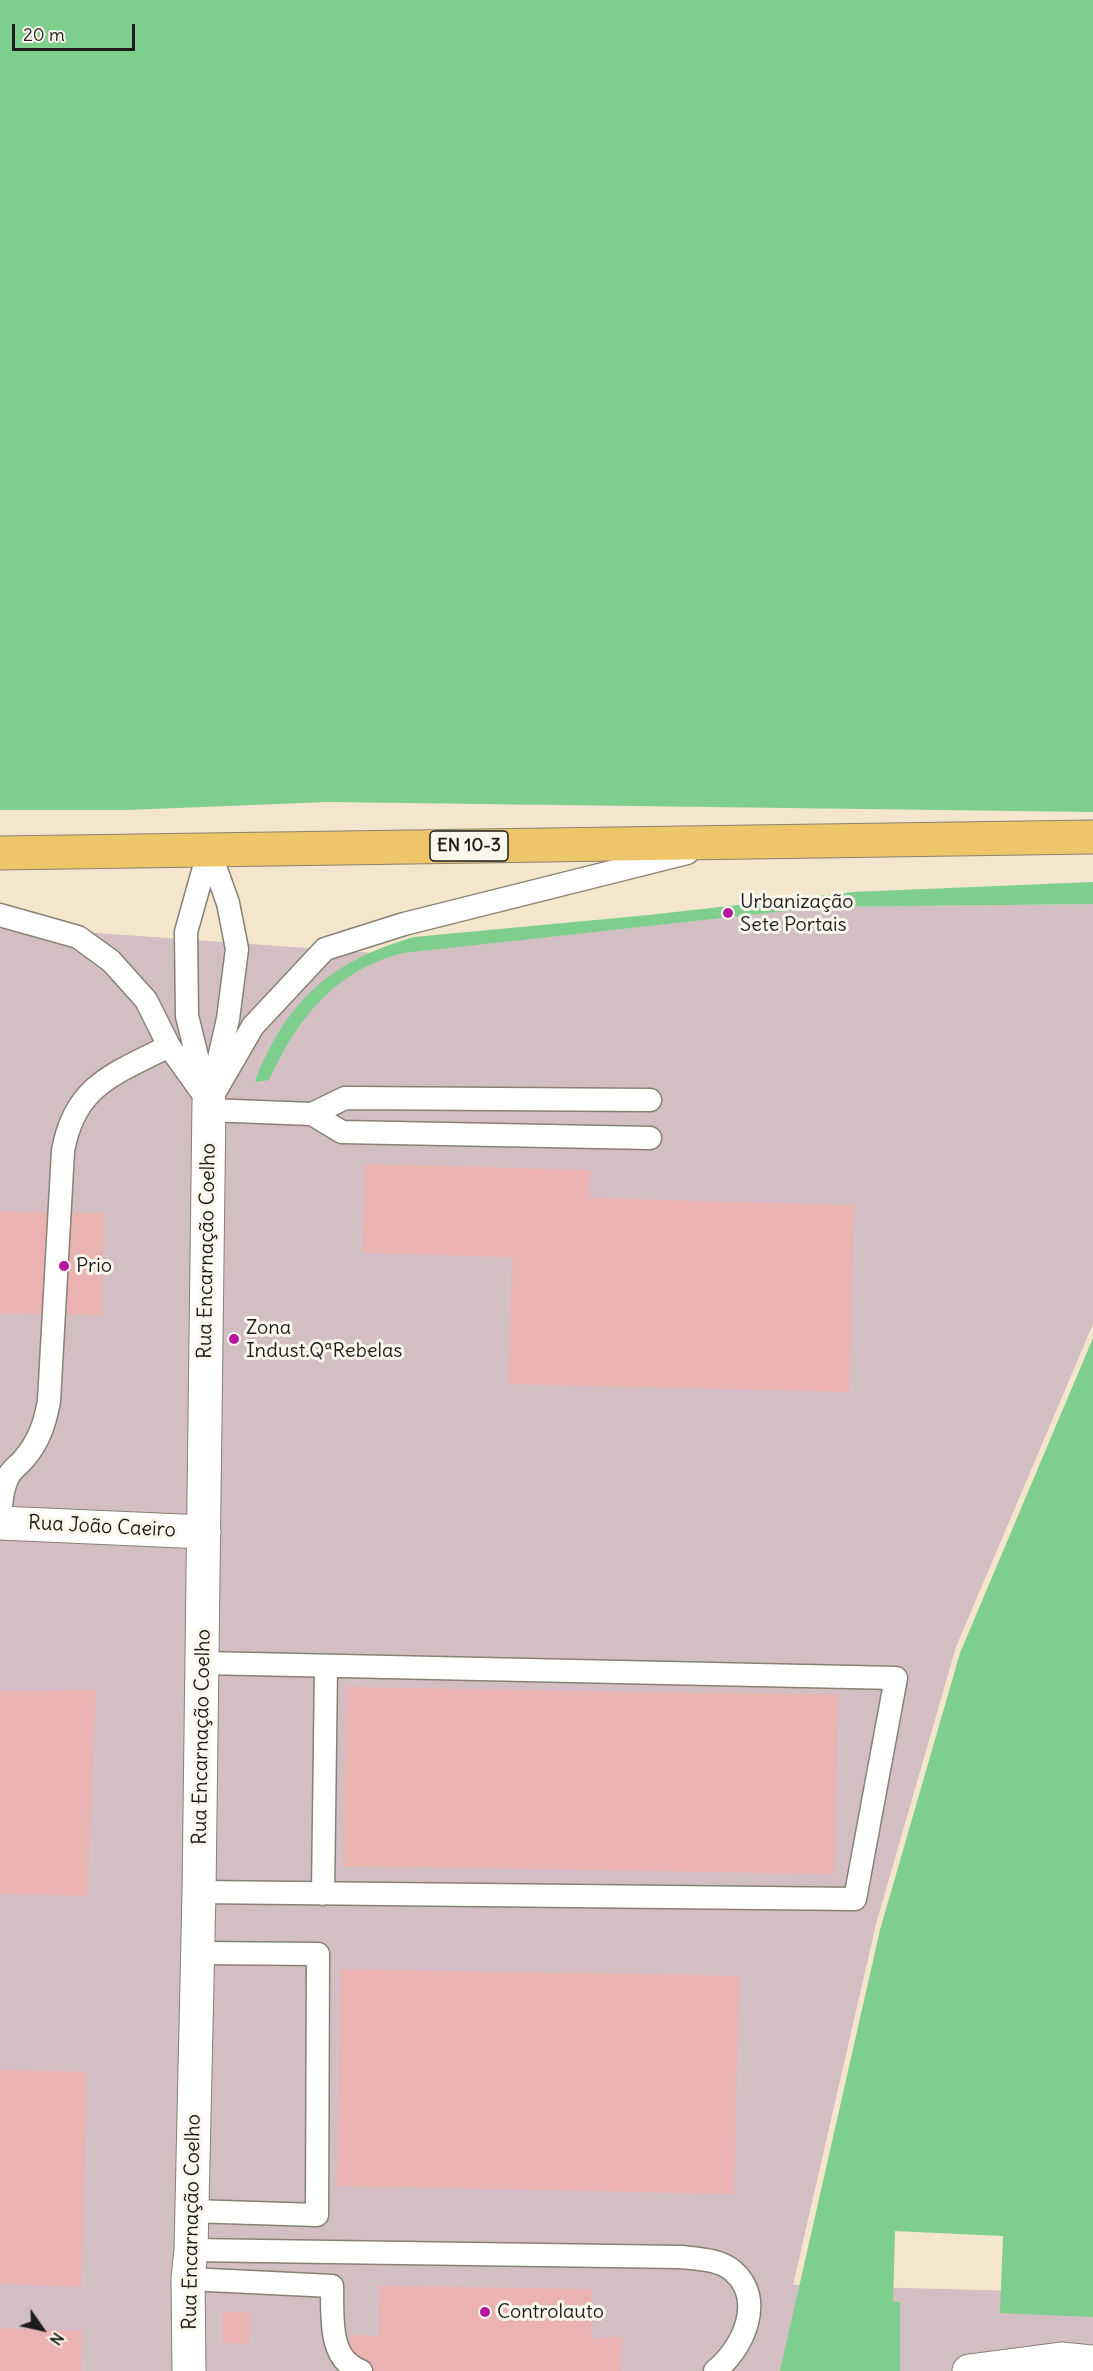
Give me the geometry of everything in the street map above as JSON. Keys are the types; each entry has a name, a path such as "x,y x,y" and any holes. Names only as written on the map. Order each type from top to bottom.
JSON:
{"main road":[{"name":"EN 10-3","path":"0,853 1093,837"}],"street":[{"name":"Rua Encarnação Coelho","path":"189,2371 203,1663 208,1106"},
{"name":"Rua João Caeiro","path":"0,1523 204,1532"},
{"path":"969,2371 1061,2359 1093,2362"}],"lane":[{"path":"208,1106 253,1026 325,949 404,924 729,842"},
{"name":"Rua Encarnação Coelho","path":"208,1106 187,1016 186,932 209,850"},
{"name":"Rua Encarnação Coelho","path":"208,1106 228,1019 237,949 228,903 209,850"},
{"path":"0,915 78,937 111,961 146,1000 169,1046 208,1106"},
{"path":"0,1523 3,1490 8,1475 38,1440 46,1421 50,1401 63,1151 67,1129 77,1107 95,1087 169,1046"},
{"path":"312,1114 345,1098 650,1100"},
{"path":"208,1106 312,1114 342,1131 650,1138"},
{"path":"199,1892 855,1899 896,1678 203,1663"},
{"path":"323,1894 326,1667"},
{"path":"191,2211 317,2215 318,1954 198,1953"},
{"path":"190,2264 332,2252 669,2257 712,2261 733,2271 746,2288 750,2315 741,2339 724,2364 715,2371"},
{"path":"332,2252 333,2338 344,2358 361,2371"},
{"path":"190,2264 332,2286"}],"shaded area":[{"path":"1093,904 1093,1324 956,1647 876,1924 793,2285 1093,2293 1093,2371 0,2371 0,926 389,954 823,907"}],"green space":[{"path":"0,0 1093,0 1093,812 328,802 127,810 0,810"},
{"path":"1093,882 1093,904 823,907 403,953 357,971 338,985 306,1017 292,1037 269,1080 255,1081 282,1028 297,1006 315,988 359,958 414,937 649,915 853,892"},
{"path":"1093,1338 1093,2317 1000,2313 1003,2236 895,2231 893,2302 900,2302 900,2371 780,2371 880,1930 960,1653"}],"building":[{"path":"365,1164 590,1170 589,1198 854,1205 849,1392 509,1384 512,1257 363,1253"},
{"path":"0,1211 104,1213 102,1315 0,1313"},
{"path":"346,1687 838,1695 834,1874 343,1866"},
{"path":"96,1690 87,1896 0,1894 0,1691"},
{"path":"341,1969 739,1976 734,2194 337,2186"},
{"path":"0,2070 87,2072 81,2287 0,2284"},
{"name":"Controlauto","path":"380,2286 592,2289 591,2339 622,2336 621,2371 348,2371 350,2335 379,2336"},
{"path":"223,2312 250,2312 249,2344 223,2343"},
{"path":"0,2328 82,2331 81,2371 0,2371"}],"place":[{"name":"Urbanização Sete Portais","path":"728,913"},
{"name":"Prio","path":"64,1266"},
{"name":"Zona Indust.QªRebelas","path":"234,1339"},
{"name":"Controlauto","path":"485,2312"}]}
